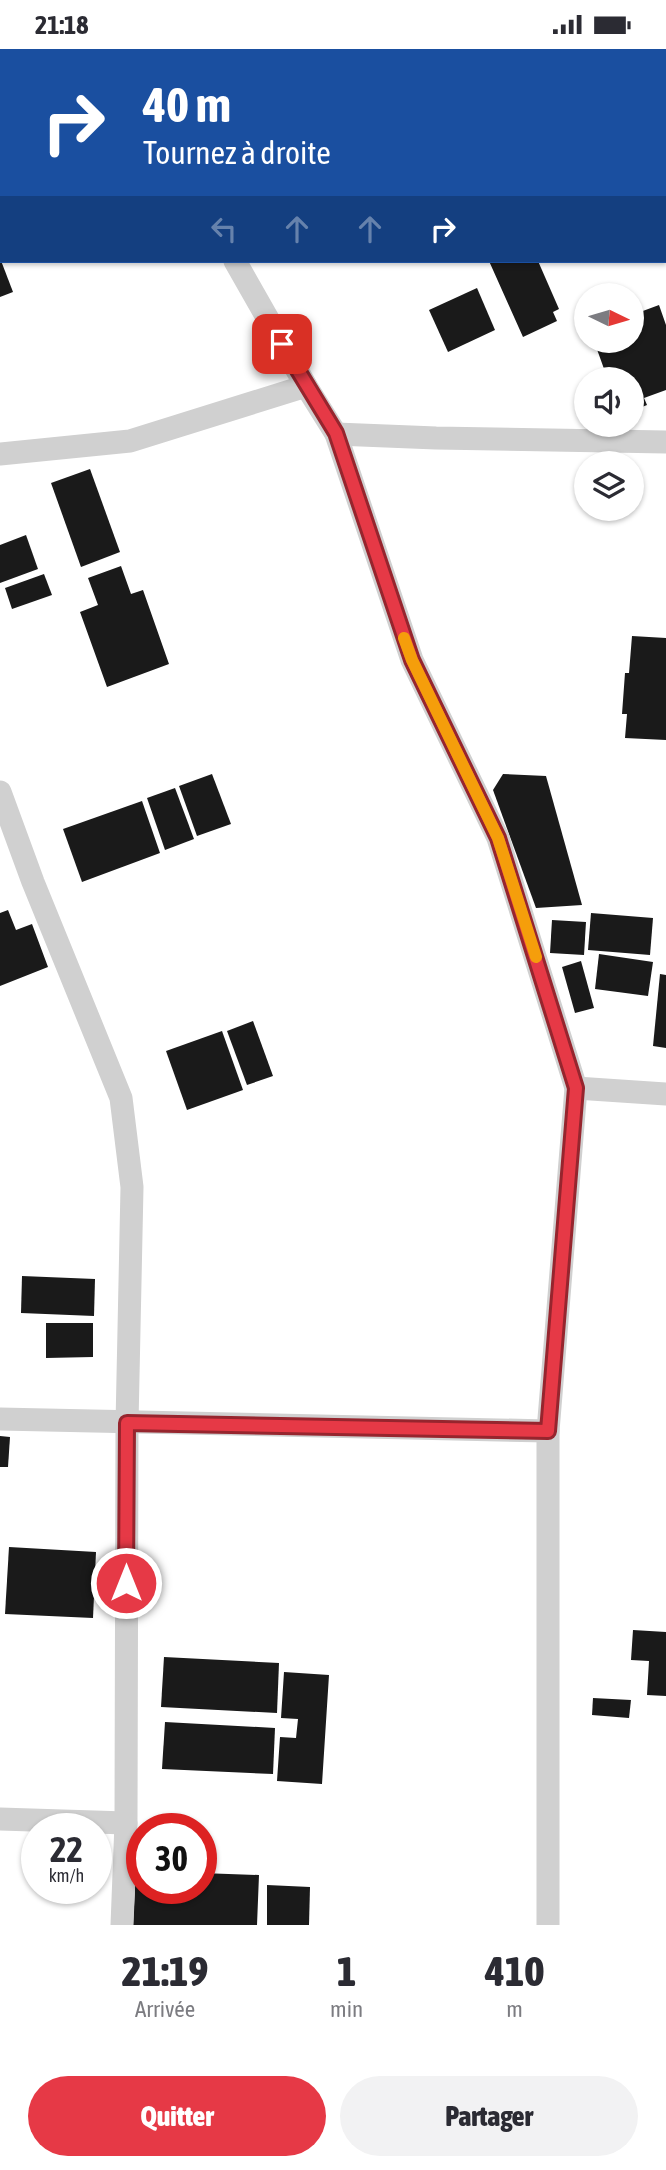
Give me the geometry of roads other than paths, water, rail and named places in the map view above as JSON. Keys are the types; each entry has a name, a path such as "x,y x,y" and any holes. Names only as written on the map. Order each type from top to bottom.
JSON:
{"street":[{"path":"235,263 336,433 412,660 498,838 576,1088 548,1431 548,1925"},
{"path":"0,454 130,441 306,386"},
{"path":"336,433 436,438 666,442"},
{"path":"0,792 33,882 121,1098 132,1187 122,1925"},
{"path":"576,1088 666,1094"},
{"path":"0,1419 548,1431"},
{"path":"0,1819 125,1823"}]}
